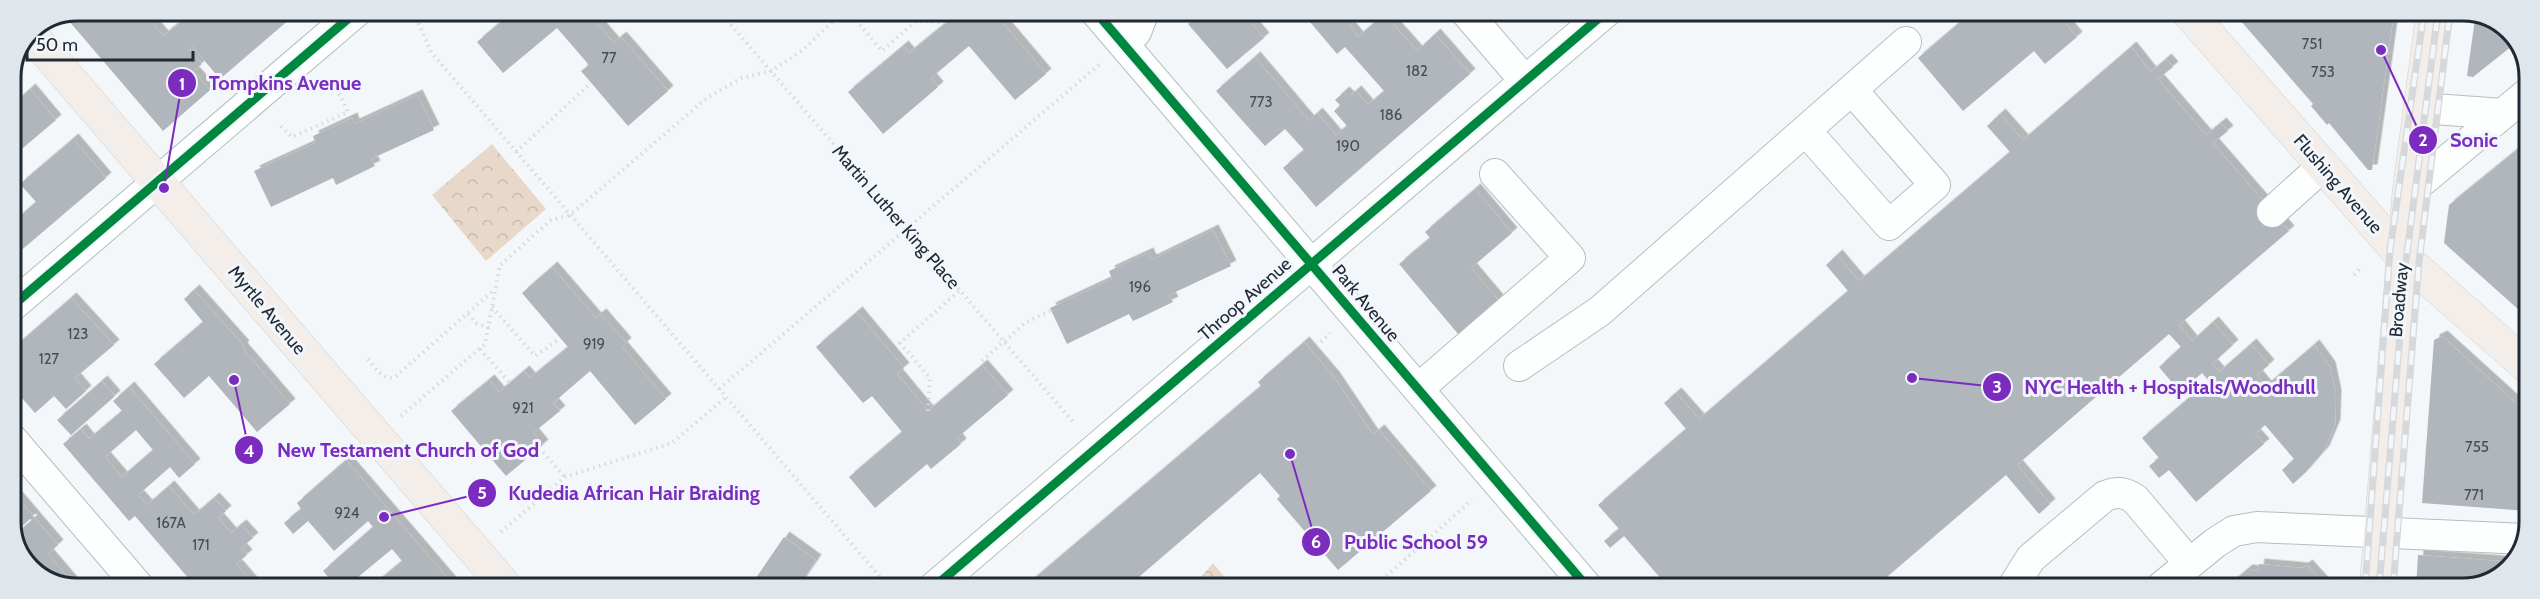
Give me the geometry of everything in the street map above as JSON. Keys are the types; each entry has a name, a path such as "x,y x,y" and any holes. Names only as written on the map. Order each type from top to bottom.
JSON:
{"main road":[{"name":"Flushing Avenue","path":"2196,21 2403,257 2519,359"},
{"name":"Broadway","path":"2377,578 2409,192 2432,21"},
{"name":"Myrtle Avenue","path":"35,39 498,578"}],"street":[{"path":"21,298 345,21"},
{"name":"Park Avenue","path":"1103,21 1579,578"},
{"path":"1123,44 1136,32 1140,21"},
{"path":"1474,21 1525,81"},
{"name":"Throop Avenue","path":"945,578 1594,21"},
{"path":"1519,366 1600,311 1906,42"},
{"path":"1806,131 1889,225 1935,185 1852,90"},
{"path":"2409,192 2519,100"},
{"path":"2420,108 2503,114"},
{"path":"2272,212 2323,166"},
{"path":"1418,389 1570,258 1494,174"},
{"path":"21,450 131,578"},
{"path":"2018,578 2031,558 2105,496 2115,492 2126,493 2135,499 2189,563"},
{"path":"2172,578 2234,531 2258,526 2516,539"}],"path":[{"path":"418,21 431,52 881,578"},
{"path":"401,416 485,344 500,265 551,220 570,215 708,98 742,78 771,71 803,50 833,21"},
{"path":"856,21 882,51 916,21 947,22"},
{"path":"719,390 1101,63"},
{"path":"281,126 292,137 348,112 331,83"},
{"path":"516,152 591,83"},
{"path":"2354,275 2361,268"},
{"path":"368,359 383,376 389,379 395,377 496,288"},
{"path":"928,411 930,378 900,343 960,291"},
{"path":"492,307 535,356 558,340"},
{"path":"982,361 1025,323 1052,310"},
{"path":"468,314 476,323 489,328"},
{"path":"1320,342 1330,333"},
{"path":"480,349 510,382"},
{"path":"501,532 565,477 672,443 726,397"},
{"path":"539,448 565,477"},
{"path":"1383,578 1472,500"}],"green space":[{"path":"492,144 546,209 486,261 432,195"},
{"path":"1213,563 1226,578 1200,578"}],"building":[{"path":"150,21 163,36 182,21 288,21 220,79 192,46 189,49 202,64 193,71 210,90 163,131 70,22"},
{"path":"502,21 595,21 614,43 621,37 668,91 628,126 581,71 589,65 557,28 503,73 477,42"},
{"path":"1004,21 1002,22 1046,74 1015,100 969,46 931,78 938,87 883,134 848,92 903,46 909,53 947,22"},
{"path":"1191,21 1250,21 1264,38 1227,69 1188,24"},
{"path":"1309,21 1355,21 1349,26 1358,37 1376,21 1390,21 1417,51 1435,34 1470,74 1316,207 1283,168 1304,150 1285,129 1265,146 1216,91 1255,57 1309,121 1317,113 1336,135 1347,126 1334,111 1340,105 1335,100 1344,92 1349,97 1356,91 1368,105 1384,91 1345,47 1337,54"},
{"path":"1961,21 2064,21 2077,37 2045,64 2034,51 1963,111 1918,58"},
{"path":"2241,21 2393,21 2372,170 2368,170 2329,123 2327,125 2311,106 2313,104"},
{"path":"2475,22 2491,28 2511,47 2473,77 2467,76"},
{"path":"2131,47 2151,72 2166,59 2173,67 2158,79 2206,135 2221,123 2228,131 2213,143 2289,231 2179,325 2192,341 2213,322 2233,345 2212,364 2219,372 2251,344 2269,365 2257,375 2266,386 2314,345 2330,367 2336,395 2335,425 2324,451 2305,473 2293,484 2282,470 2294,459 2265,425 2255,434 2264,444 2196,502 2169,470 2159,478 2149,466 2159,458 2142,438 2209,381 2202,373 2180,392 2159,367 2181,347 2169,334 2017,465 2050,504 2039,514 2006,475 1886,578 1660,578 1624,536 1610,548 1604,541 1619,529 1598,505 1686,429 1664,403 1676,393 1699,419 1848,291 1826,265 1837,255 1859,281 2010,152 1987,126 2000,114 2023,140"},
{"path":"30,89 56,120 21,150 21,97"},
{"path":"417,95 434,130 371,159 375,166 336,185 333,178 271,207 254,171 315,143 313,136 352,118 354,124"},
{"path":"73,139 106,178 21,250 21,215 36,202 21,183"},
{"path":"2519,148 2519,310 2444,243 2449,205"},
{"path":"1475,189 1512,233 1471,268 1504,307 1464,341 1399,264 1430,238 1425,232"},
{"path":"1213,230 1231,266 1169,295 1173,302 1144,316 1133,321 1129,314 1067,344 1050,308 1112,279 1109,271 1148,253 1151,260"},
{"path":"552,267 596,318 601,314 626,343 622,347 666,399 635,425 590,371 553,403 560,411 533,433 543,445 506,476 451,411 489,380 499,392 524,371 530,378 568,347 522,293"},
{"path":"194,290 244,346 242,348 290,404 257,432 209,376 184,398 154,364 203,322 184,299"},
{"path":"71,298 114,345 75,378 86,391 66,409 54,396 35,413 21,397 21,341"},
{"path":"857,312 904,368 897,374 928,411 982,365 1008,395 957,438 961,444 931,469 927,464 875,508 849,477 902,432 872,396 863,403 816,347"},
{"path":"2442,336 2519,406 2519,510 2422,503 2434,340"},
{"path":"1304,342 1334,377 1373,435 1379,430 1431,491 1338,570 1277,499 1280,496 1260,473 1138,578 1035,578 1261,386 1258,382"},
{"path":"102,381 115,396 71,435 57,420"},
{"path":"129,387 195,464 179,478 170,467 138,495 147,505 169,486 194,515 214,498 226,511 218,518 231,533 241,525 253,538 241,548 247,555 236,564 248,578 188,578 135,516 129,521 63,444 81,429 89,439 122,411 113,401","holes":["136,430 153,450 122,477 105,457"]},
{"path":"346,460 447,578 382,578 402,561 392,549 357,578 329,578 323,571 373,527 368,521 334,551 308,521 293,534 284,523 301,509 297,503"},
{"path":"21,502 58,545 48,554 68,577 49,571 28,550 21,529 32,520 30,519 21,527"},
{"path":"784,537 816,560 804,578 756,578"},
{"path":"2418,555 2502,561 2491,571 2474,577 2417,578"},
{"path":"2259,564 2303,568 2307,565 2319,578 2237,578 2247,570 2258,571"}],"railway":[{"path":"2366,578 2390,250 2423,21"},
{"path":"2380,578 2406,261 2437,21"},
{"path":"2394,578 2419,262 2449,21"}],"cycle path":[{"path":"21,298 345,21"},
{"path":"1104,21 1579,578"},
{"path":"945,578 1595,21"}],"place":[{"name":"Sonic","path":"2381,50"},
{"name":"Tompkins Avenue","path":"164,188"},
{"name":"NYC Health + Hospitals/Woodhull","path":"1912,378"},
{"name":"New Testament Church of God","path":"234,380"},
{"name":"Public School 59","path":"1290,454"},
{"name":"Kudedia African Hair Braiding","path":"384,517"}]}
